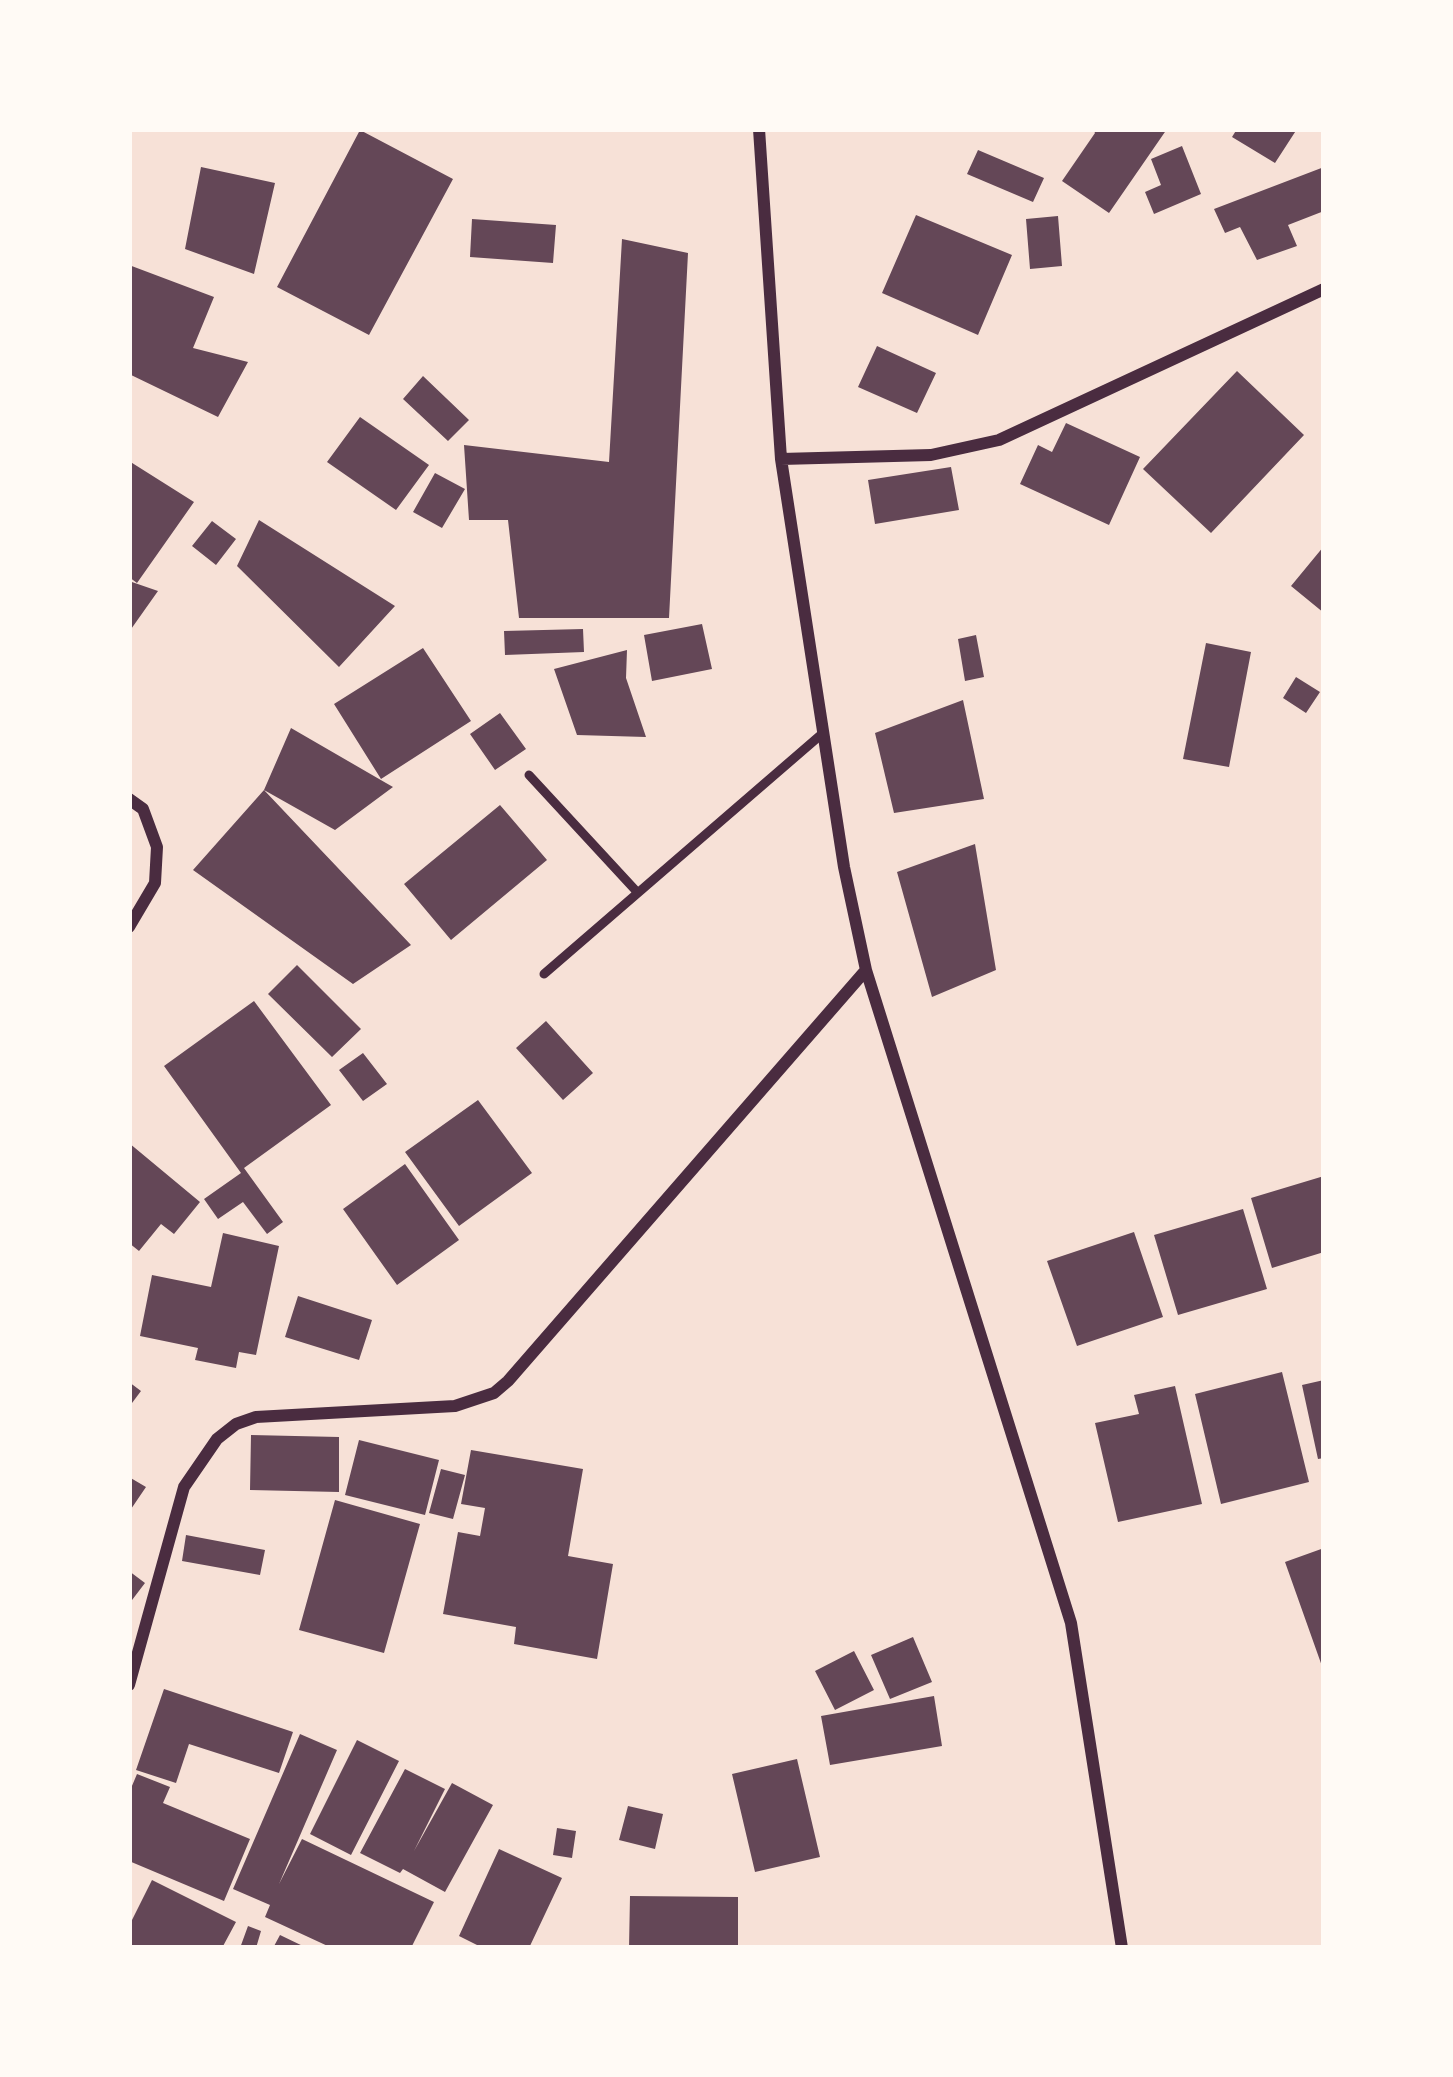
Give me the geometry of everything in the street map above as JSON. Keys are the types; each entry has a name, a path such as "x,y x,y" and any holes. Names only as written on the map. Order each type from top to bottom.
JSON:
{"street":[{"path":"759,129 781,459 844,867 866,970 1071,1623 1122,1948"},
{"path":"781,459 931,455 999,440 1324,289"},
{"path":"129,799 143,809 157,847 155,883 129,927"},
{"path":"129,1685 184,1486 217,1439 236,1424 256,1417 455,1406 494,1393 866,970"}],"lane":[{"path":"544,974 823,734"},
{"path":"529,775 638,893"}],"building":[{"path":"1093,129 1167,129 1109,213 1062,181 1095,133"},
{"path":"1237,129 1297,129 1275,163 1232,137"},
{"path":"360,130 453,179 369,335 277,287"},
{"path":"1182,146 1201,194 1154,214 1145,192 1161,185 1151,159"},
{"path":"978,150 1044,178 1033,202 967,174"},
{"path":"201,167 275,183 254,274 185,249"},
{"path":"1324,167 1324,211 1288,225 1297,246 1257,260 1240,227 1225,233 1214,209"},
{"path":"916,215 1012,255 978,335 882,293"},
{"path":"1058,216 1062,266 1030,269 1026,219"},
{"path":"472,219 556,225 553,263 470,257"},
{"path":"622,239 688,253 669,618 519,618 508,520 469,520 464,445 609,462"},
{"path":"129,265 214,297 193,348 248,362 218,417 129,374"},
{"path":"877,346 936,373 917,413 858,387"},
{"path":"1237,371 1304,435 1211,533 1143,469"},
{"path":"423,376 469,420 448,441 403,399"},
{"path":"360,417 429,465 396,510 327,462"},
{"path":"1066,423 1140,457 1109,525 1020,484 1038,445 1052,452"},
{"path":"129,461 194,502 137,583 129,577"},
{"path":"951,467 959,510 875,524 868,480"},
{"path":"435,473 465,489 442,528 413,512"},
{"path":"259,520 395,606 339,667 237,566"},
{"path":"212,521 236,539 216,565 192,546"},
{"path":"1324,546 1324,613 1291,586"},
{"path":"129,581 158,591 129,632"},
{"path":"702,624 712,669 652,681 644,635"},
{"path":"583,629 584,652 505,655 504,631"},
{"path":"976,635 984,677 965,681 958,639"},
{"path":"1206,643 1251,652 1229,767 1183,759"},
{"path":"423,648 471,721 381,779 334,704"},
{"path":"627,650 626,678 646,737 577,735 554,669"},
{"path":"1296,677 1320,692 1306,713 1283,698"},
{"path":"963,700 984,799 894,813 875,733"},
{"path":"500,713 526,749 495,770 470,734"},
{"path":"291,728 393,787 335,830 264,790"},
{"path":"264,790 411,945 353,984 193,870"},
{"path":"500,805 547,860 451,940 404,884"},
{"path":"975,844 996,970 932,997 897,872"},
{"path":"297,965 361,1029 332,1057 268,994"},
{"path":"254,1001 331,1105 244,1168 283,1222 267,1234 243,1202 218,1219 204,1199 241,1173 164,1066"},
{"path":"546,1021 593,1073 563,1100 516,1048"},
{"path":"363,1053 387,1084 363,1101 339,1070"},
{"path":"478,1100 532,1173 459,1226 405,1152"},
{"path":"129,1143 200,1202 174,1234 161,1224 139,1251 129,1243"},
{"path":"405,1164 459,1240 397,1285 343,1209"},
{"path":"1324,1176 1324,1252 1272,1268 1251,1198"},
{"path":"1243,1209 1267,1289 1178,1315 1154,1235"},
{"path":"1134,1232 1163,1317 1077,1346 1047,1261"},
{"path":"223,1233 279,1246 256,1355 239,1352 236,1368 195,1360 198,1348 140,1336 152,1275 211,1287"},
{"path":"298,1296 372,1320 359,1360 285,1337"},
{"path":"1282,1372 1309,1482 1221,1504 1195,1394"},
{"path":"1324,1380 1324,1458 1318,1459 1302,1385"},
{"path":"129,1382 141,1391 129,1407"},
{"path":"1175,1386 1202,1504 1118,1522 1095,1423 1139,1414 1134,1395"},
{"path":"251,1435 339,1437 339,1492 250,1490"},
{"path":"359,1440 439,1460 425,1515 345,1495"},
{"path":"471,1450 583,1469 568,1556 613,1564 597,1659 514,1644 516,1627 443,1614 458,1532 480,1536 485,1508 461,1504"},
{"path":"441,1469 465,1475 453,1519 429,1513"},
{"path":"129,1477 146,1487 129,1512"},
{"path":"335,1500 420,1524 384,1653 299,1630"},
{"path":"186,1535 265,1550 260,1575 182,1561"},
{"path":"1324,1548 1324,1669 1323,1669 1285,1562"},
{"path":"129,1571 145,1583 129,1604"},
{"path":"913,1637 932,1682 890,1699 871,1655"},
{"path":"854,1651 874,1690 835,1710 815,1671"},
{"path":"164,1689 293,1732 279,1773 189,1744 176,1783 136,1770"},
{"path":"934,1696 942,1746 830,1765 821,1716"},
{"path":"300,1734 337,1750 279,1884 302,1839 434,1902 411,1948 332,1948 265,1917 270,1905 233,1889"},
{"path":"357,1740 399,1761 351,1855 310,1834"},
{"path":"797,1759 820,1857 755,1872 732,1774"},
{"path":"405,1769 445,1789 414,1851 452,1783 493,1805 445,1892 360,1853"},
{"path":"137,1774 170,1787 163,1803 250,1839 224,1901 129,1861 129,1793"},
{"path":"628,1806 663,1814 655,1849 619,1840"},
{"path":"557,1828 576,1831 572,1858 553,1855"},
{"path":"499,1849 562,1878 529,1948 483,1948 459,1936"},
{"path":"152,1880 236,1922 222,1948 129,1948 129,1926"},
{"path":"630,1896 738,1897 738,1948 629,1948"},
{"path":"248,1926 261,1931 256,1948 240,1948"},
{"path":"280,1935 307,1948 273,1948"}]}
